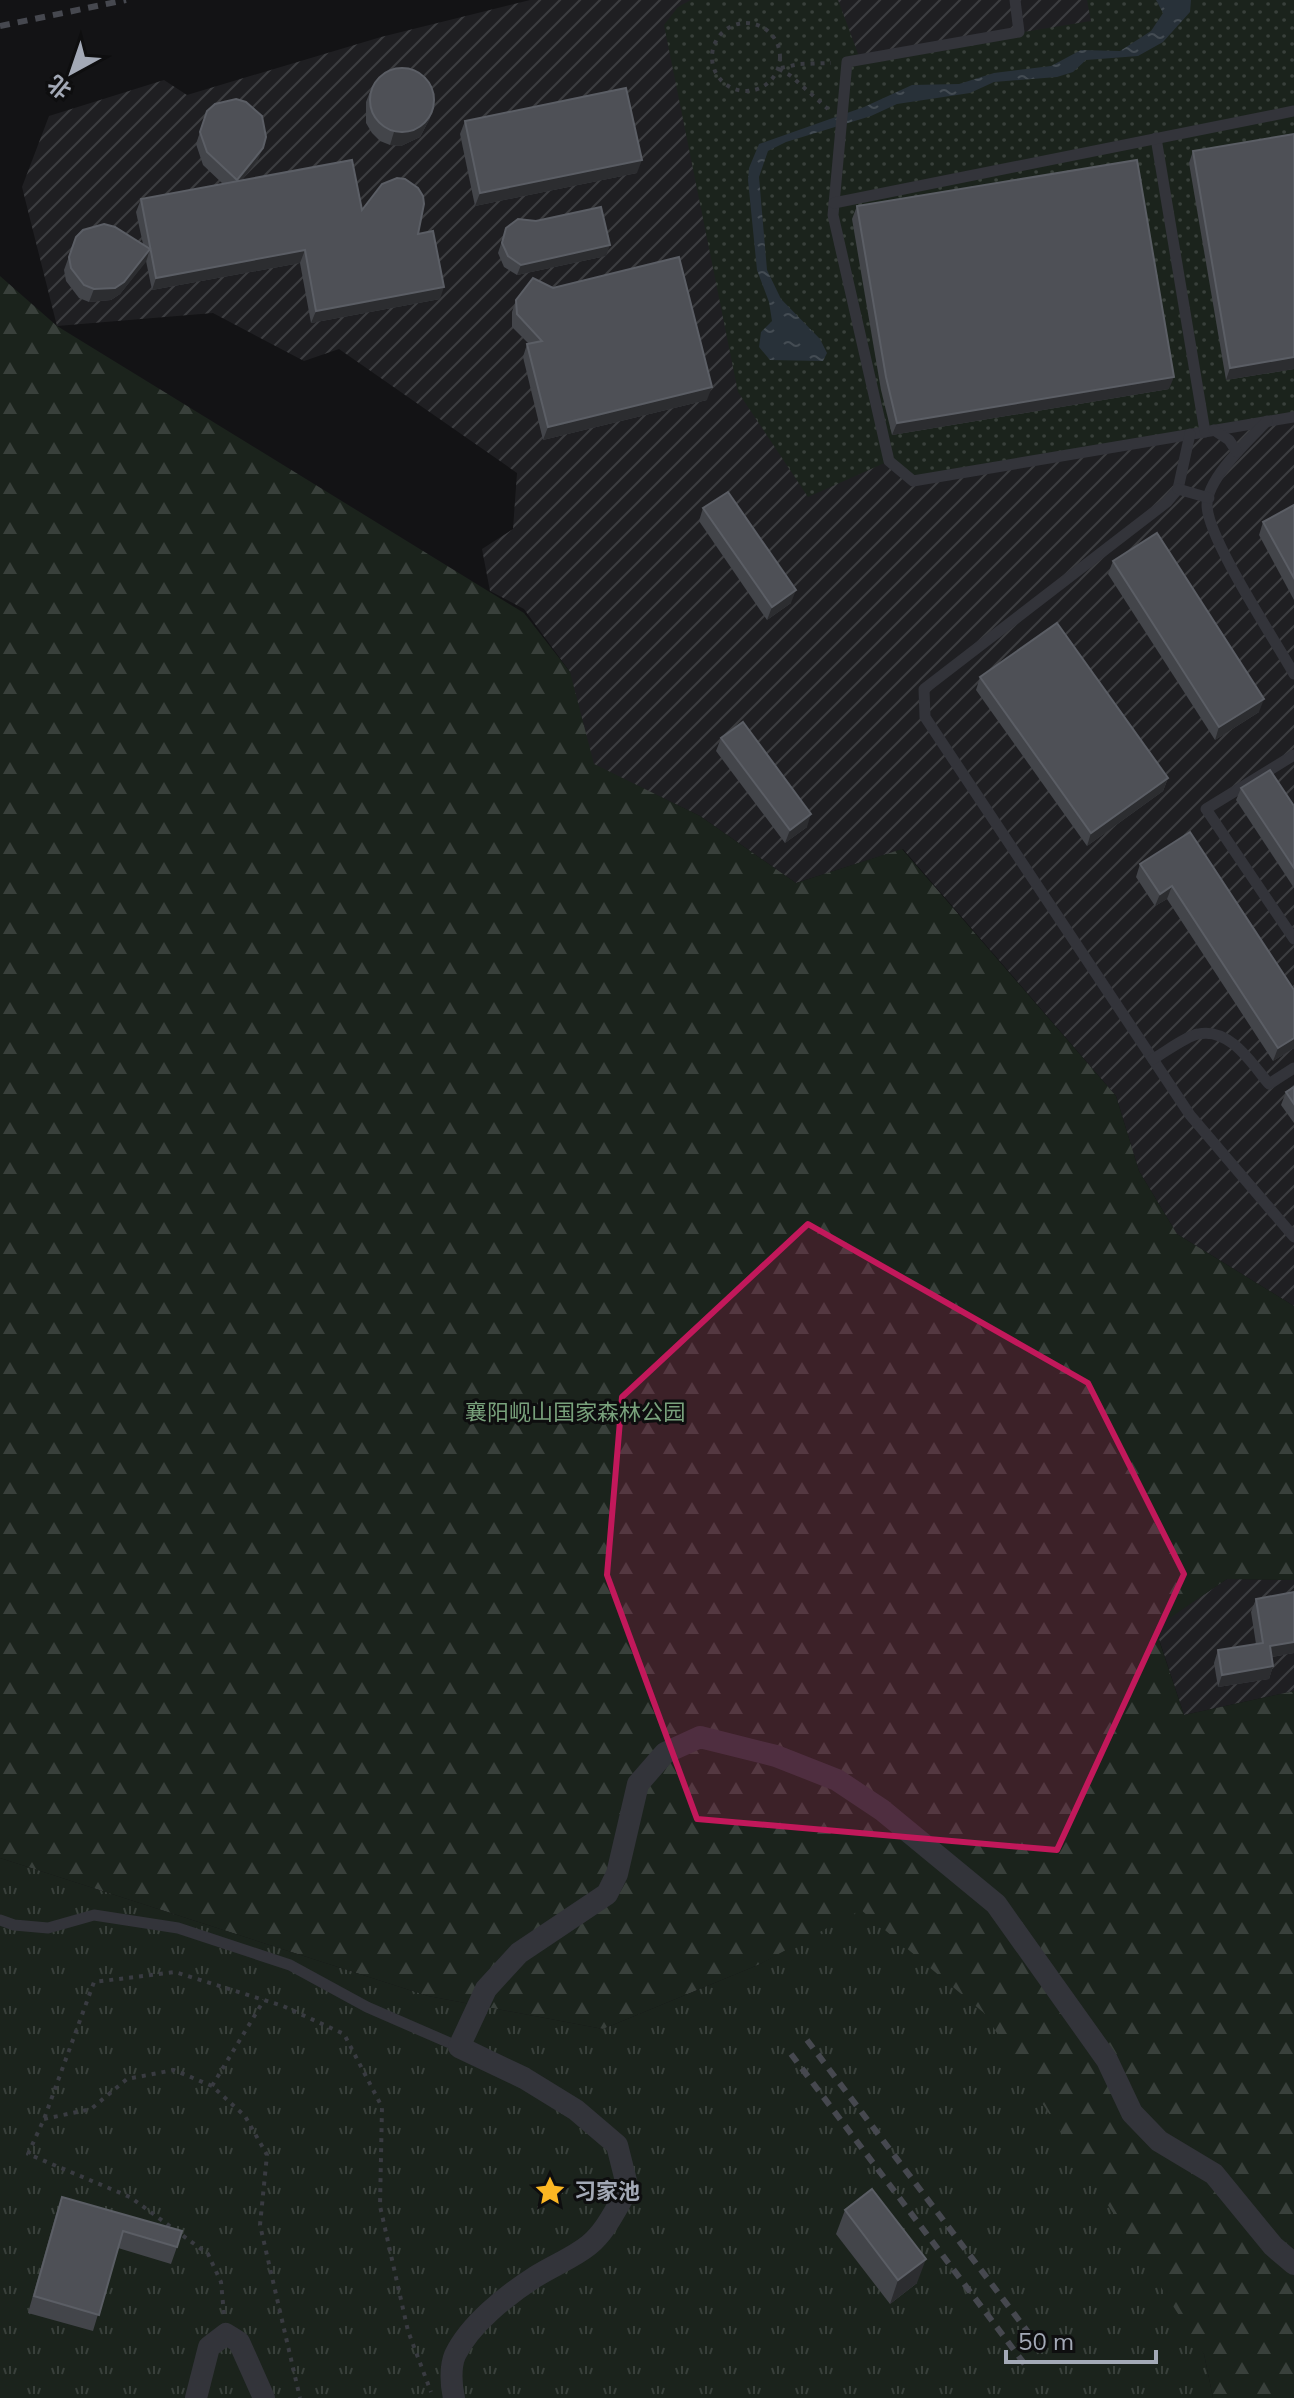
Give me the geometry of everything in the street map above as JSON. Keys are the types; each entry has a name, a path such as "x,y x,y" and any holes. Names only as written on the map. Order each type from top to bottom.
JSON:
{"street":[{"path":"454,2398 451,2386 454,2357 470,2333 531,2280 589,2245 607,2225 628,2189 617,2145 576,2110 524,2078 459,2047 486,1989 519,1953 607,1894 617,1874 638,1784 665,1753 700,1737 761,1752 837,1780 882,1810 996,1904 1107,2060 1132,2113 1159,2141 1214,2174 1273,2246 1294,2264"},
{"path":"196,2398 209,2347 226,2334 239,2342 264,2398"}],"lane":[{"path":"1015,0 1019,32 847,62 833,215 889,461 913,481 1294,417"},
{"path":"834,203 1294,111"},
{"path":"1156,138 1209,431"},
{"path":"1267,421 1237,452 1213,486 1207,505 1217,540 1294,674"},
{"path":"1209,431 1229,440 1237,452"},
{"path":"1190,434 1178,489 1155,512 924,689 925,717 1190,1115 1294,1237"},
{"path":"1178,489 1209,498"},
{"path":"1294,755 1206,809 1294,939"},
{"path":"1153,1059 1198,1034 1225,1037 1269,1084 1294,1068"},
{"path":"0,1920 14,1925 48,1928 94,1915 178,1928 290,1965 367,2007 459,2047"}],"path":[{"path":"778,69 779,46 765,28 755,23 732,25 716,40 712,51 716,73 732,88 742,91 764,86 778,69 799,64 847,62"},
{"path":"778,69 791,76 841,121"},
{"path":"226,2334 221,2282 208,2254 130,2197 28,2154 94,1982 175,1972 264,2000 344,2034 382,2107 380,2206 408,2331 433,2398"},
{"path":"212,2086 264,2000"},
{"path":"44,2119 91,2109 127,2079 174,2070 212,2086 245,2116 267,2155 260,2225 300,2398"}],"highlighted area":[{"path":"808,1224 1088,1383 1184,1574 1057,1850 697,1819 607,1575 622,1397"}],"shaded area":[{"path":"530,0 1294,0 1294,1306 1177,1234 1139,1171 1116,1096 903,849 796,883 700,816 580,758 570,672 524,609 490,591 482,549 513,529 517,473 339,349 304,361 213,313 57,326 22,187 49,116 164,80 187,95 381,37"},
{"path":"1227,1579 1294,1580 1294,1691 1184,1715 1155,1627"}],"green space":[{"path":"691,0 838,0 860,59 1091,21 1087,0 1294,0 1294,417 913,481 889,461 808,497 738,392 664,25 678,7"},
{"name":"襄阳岘山国家森林公园","path":"0,276 57,326 524,613 570,672 594,764 700,816 796,883 902,849 1116,1096 1139,1171 1177,1234 1294,1306 1294,1580 1227,1579 1155,1628 1184,1715 1294,1691 1294,2398 1213,2398 1204,2354 862,1911 758,1965 603,2029 428,1996 0,1858"},
{"name":"习家池","path":"0,1858 428,1996 603,2029 758,1965 861,1910 984,2013 1204,2354 1213,2398 0,2398"}],"water":[{"path":"1156,0 1191,0 1190,12 1163,42 1138,56 1086,60 1073,72 1057,77 994,82 970,93 897,104 768,151 759,177 767,270 781,299 820,339 827,353 823,361 770,360 759,347 761,332 772,321 769,302 757,270 748,180 749,168 759,144 864,107 912,85 959,84 994,73 1051,66 1081,50 1120,51 1151,31 1163,13"}],"building":[{"path":"396,68 408,68 425,77 432,88 432,112 425,123 408,132 396,132 384,127 375,118 370,106 370,94 375,82 384,73"},
{"path":"626,88 642,160 480,193 465,121"},
{"path":"236,99 246,102 262,116 266,137 263,148 237,180 207,152 200,132 207,111 215,104"},
{"path":"1294,134 1294,357 1230,368 1193,151"},
{"path":"352,160 362,210 382,184 397,178 405,179 418,188 424,204 418,234 433,231 444,287 316,311 305,250 156,278 141,199"},
{"path":"1137,160 1174,377 897,423 886,377 857,206"},
{"path":"601,207 610,245 521,265 508,256 502,243 506,228 518,219 536,221"},
{"path":"104,224 115,227 150,249 124,282 115,288 94,289 84,285 71,268 69,257 76,237 83,230"},
{"path":"679,257 712,387 548,427 527,344 542,341 517,314 516,300 533,278 553,288"},
{"path":"728,492 796,590 772,607 703,508"},
{"path":"1294,505 1294,578 1263,522"},
{"path":"1157,533 1264,699 1219,727 1113,561"},
{"path":"1057,623 1168,778 1091,833 980,677"},
{"path":"743,722 811,814 790,830 721,738"},
{"path":"1270,770 1294,806 1294,868 1241,788"},
{"path":"1190,832 1294,990 1294,1038 1278,1048 1172,886 1160,894 1140,864"},
{"path":"1294,1087 1294,1104 1286,1092"},
{"path":"1294,1592 1294,1642 1270,1646 1273,1666 1222,1675 1218,1650 1263,1643 1256,1599"},
{"path":"872,2189 926,2259 898,2280 845,2210"},
{"path":"62,2197 182,2231 177,2247 123,2231 99,2315 34,2296"}],"railway":[{"path":"0,26 126,0"},
{"path":"807,2040 1040,2348"},
{"path":"791,2054 1026,2366"}],"place":[{"name":"习家池","path":"550,2191"}]}
